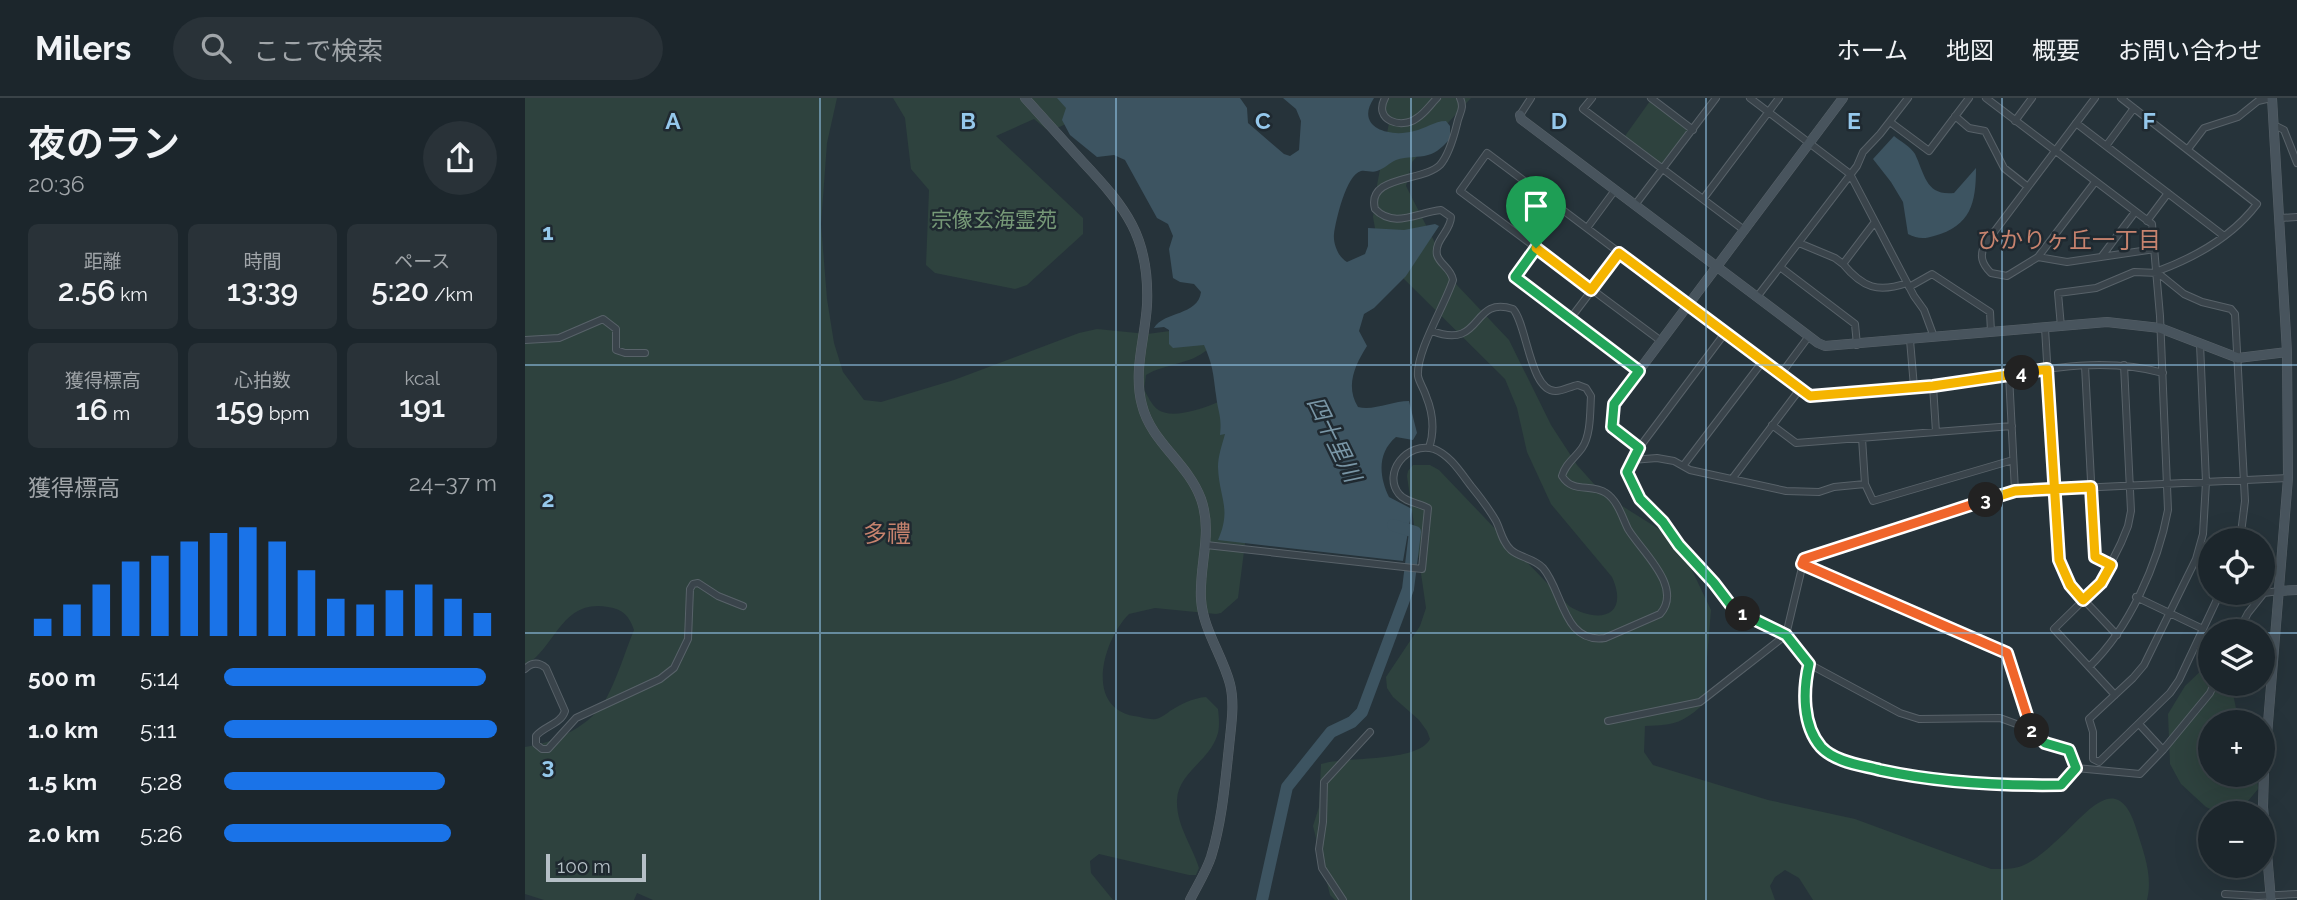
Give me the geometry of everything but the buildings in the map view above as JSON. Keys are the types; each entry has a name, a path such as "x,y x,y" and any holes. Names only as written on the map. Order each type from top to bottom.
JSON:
{"street":[{"path":"1025,98 1115,196 1136,232 1144,254 1147,278 1147,307 1138,379 1141,404 1153,432 1195,486 1205,517 1206,545 1201,587 1203,617 1226,671 1233,702 1219,830 1210,860 1190,900"},
{"path":"1385,98 1381,109 1383,116 1392,122 1404,124 1416,119 1437,98"},
{"path":"1429,448 1433,423 1429,402 1418,377 1423,353 1453,280 1452,273 1440,260 1437,250 1449,229 1451,217 1441,210 1390,219 1375,209 1374,200 1377,192 1388,184 1431,171 1442,163 1463,109 1460,98"},
{"path":"1531,98 1520,115 1521,119 1825,346 2108,323 2160,328 2238,358 2292,352"},
{"path":"1592,98 1583,109 1744,230"},
{"path":"1651,98 1693,130"},
{"path":"1635,205 1716,98"},
{"path":"1750,98 1850,174 1923,310 1934,337"},
{"path":"1703,199 1779,98"},
{"path":"1639,448 1612,427 1614,404 1843,98"},
{"path":"1758,297 1850,174 1863,152 1907,98"},
{"path":"1889,122 1929,151 1969,98"},
{"path":"1986,98 2152,224 2158,272 2168,510 2163,535 2117,635 2107,650 2089,667"},
{"path":"2015,121 2032,98"},
{"path":"2095,98 1985,244 1982,258 1986,268 1991,273 2007,276 2038,257 2095,182"},
{"path":"2061,327 2057,293 2096,288 2134,272 2158,272 2207,249 2246,219 2257,204 2121,98"},
{"path":"2106,146 2134,108 2138,98"},
{"path":"2188,149 2204,128 2238,117 2258,101 2272,98 2292,352 2287,478 2263,772 2270,898"},
{"path":"1955,116 1969,128 1985,131 2004,168 2028,187"},
{"path":"2076,123 2224,236"},
{"path":"2274,125 2284,130 2297,163"},
{"path":"1661,341 1460,191 1487,153 1810,396 1933,386 2085,366 2123,365 2163,373"},
{"path":"1587,228 1615,190"},
{"path":"2147,221 2168,193"},
{"path":"1527,241 1555,204"},
{"path":"2102,256 2135,212"},
{"path":"2280,218 2297,217"},
{"path":"1843,264 1874,223"},
{"path":"1799,243 1835,258 1858,280 1879,289 1908,285 1932,274 1990,312 1991,332"},
{"path":"1536,248 1515,277 1639,371"},
{"path":"2038,257 2067,262 2155,249"},
{"path":"1570,319 1619,253"},
{"path":"1780,267 1855,324 1857,345"},
{"path":"2158,272 2184,294 2202,302 2231,309 2235,314 2245,501 2242,528"},
{"path":"1206,545 1422,569 1428,508 1400,496 1395,478 1398,462 1407,452 1429,448 1443,454 1460,471 1495,519 1511,550 1537,562 1544,569 1554,585 1566,615 1580,633 1597,639 1612,636 1654,618 1665,609 1666,593 1660,572 1629,531 1613,499 1600,490 1572,487 1562,477 1565,467 1580,451 1585,441 1591,396 1589,392 1578,385 1557,391 1547,387 1529,358 1521,324 1513,310 1499,307 1487,310 1465,334 1458,336 1449,337 1432,331"},
{"path":"525,340 559,338 593,321 603,319 617,328 616,350 645,353"},
{"path":"2045,328 2059,560 2070,585 2117,635"},
{"path":"1725,333 1632,460 1627,472 1636,494 1663,522 1679,545 1730,604 1749,617 1786,635 1809,664 1900,713 1919,719 2000,718 2030,729 2045,743 2069,750 2076,768"},
{"path":"1781,374 1809,336"},
{"path":"1910,340 1914,387"},
{"path":"2198,639 2175,686 2161,704 2099,762 2093,760 2093,732 2089,719 2144,665 2196,559 2203,534 2206,482 2200,344"},
{"path":"1683,466 1763,361"},
{"path":"2115,695 2054,629 2101,583 2128,526 2131,511 2123,365"},
{"path":"2085,366 2095,557 2111,565"},
{"path":"2009,375 2015,491"},
{"path":"1933,386 1936,432"},
{"path":"1732,479 1800,388"},
{"path":"1772,425 1795,443 2011,426"},
{"path":"1862,438 1865,484 1873,501 2013,460"},
{"path":"1632,460 1657,458 1690,470 1786,491 1819,492 1834,487 1865,484"},
{"path":"1608,721 1700,702 1786,635 1804,559 2015,491 2287,478"},
{"path":"1802,564 2007,653 2030,729"},
{"path":"525,669 534,663 545,668 565,711 559,720 545,727 536,736 536,744 542,749 548,749 576,718 660,679 674,668 688,639 690,589 693,584 698,583 718,596 743,606"},
{"path":"2245,619 2264,593 2297,590"},
{"path":"2136,597 2198,626"},
{"path":"1809,664 1804,690 1809,724 1814,737 1822,748 1853,764 1953,783 2022,786 2061,785 2076,768"},
{"path":"2076,768 2140,774 2208,696"},
{"path":"2139,724 2163,750"},
{"path":"1343,900 1322,868 1319,849 1324,782 1370,732"},
{"path":"2225,894 2270,898 2297,894"}],"green space":[{"path":"525,98 837,98 827,143 821,224 827,299 834,343 843,372 864,400 881,402 954,380 1079,333 1097,329 1147,334 1193,328 1208,349 1194,358 1146,375 1144,390 1155,407 1166,413 1191,411 1253,387 1247,528 1238,598 1221,613 1216,614 1155,608 1129,614 1112,640 1103,671 1108,700 1118,710 1134,716 1156,719 1187,702 1206,697 1218,709 1219,726 1213,745 1188,774 1177,800 1182,826 1199,868 1196,875 1099,854 1090,861 1091,873 1113,900 653,900 637,893 634,900 544,900 525,894 525,747 560,737 593,716 611,689 634,630 628,617 618,609 592,606 570,617 525,666"},
{"name":"宗像玄海霊苑","path":"893,98 1082,98 1069,120 1061,126 1046,129 1034,119 996,136 1083,218 1083,234 1027,285 1015,289 935,273 926,265 929,190 911,169 905,118"},
{"path":"1383,98 1471,98 1412,162 1406,186 1456,284 1509,340 1551,425 1577,465 1603,494 1678,541 1711,610 1706,670 1707,701 1679,721 1645,726 1644,752 1653,765 1768,800 1855,819 1991,869 2015,868 2028,863 2048,849 2096,804 2114,799 2123,803 2140,839 2148,874 2147,900 1813,900 1799,878 1785,870 1775,877 1770,886 1775,900 1335,900 1330,895 1313,826 1319,807 1321,764 1411,752 1423,747 1430,739 1419,720 1393,697 1387,688 1386,677 1420,626 1426,608 1407,476 1413,465 1430,465 1439,470 1569,606 1590,615 1600,615 1608,613 1617,601 1617,590 1612,577 1551,504 1527,452 1517,408 1505,379 1403,278 1378,245 1373,217 1389,123"},
{"path":"1650,101 1687,131 1663,163 1625,136"},
{"path":"2198,674 2198,696 2233,696 2236,710 2198,710 2198,787 2258,787 2248,801 2199,801 2181,784 2170,764 2168,714 2185,686"}],"water":[{"path":"1057,98 1240,98 1247,108 1248,123 1284,154 1290,156 1299,150 1301,121 1296,109 1283,98 1374,98 1368,117 1377,128 1386,132 1405,133 1442,121 1446,121 1450,126 1450,139 1434,152 1393,161 1377,171 1361,171 1356,174 1346,189 1334,234 1337,250 1347,262 1365,254 1368,228 1404,230 1435,224 1439,226 1406,276 1374,308 1364,314 1359,331 1367,346 1355,368 1352,383 1358,407 1370,408 1409,401 1417,433 1413,440 1396,437 1385,450 1382,465 1383,481 1389,497 1412,509 1403,561 1218,540 1224,511 1218,463 1225,434 1220,435 1220,418 1211,364 1204,345 1173,348 1169,344 1169,330 1164,327 1154,328 1165,319 1194,305 1201,292 1194,284 1173,278 1169,249 1173,236 1168,224 1157,218 1125,160 1114,155 1097,157 1070,135 1062,120 1066,108"},
{"path":"1894,136 1913,151 1924,176 1937,191 1954,193 1976,168 1975,192 1969,211 1956,226 1927,238 1908,234 1903,202 1873,159"}],"waterway":[{"name":"四十里川","path":"1262,900 1287,787 1331,732 1352,722 1362,712 1408,589 1415,532 1393,525"}],"district":[{"name":"ひかりヶ丘一丁目","path":"2069,240"},
{"name":"多禮","path":"887,534"}],"route":[{"path":"1536,248 1515,277 1639,371 1614,404 1612,427 1639,448 1627,472 1636,494 1663,522 1679,545 1736,610 1786,635 1809,664 1804,690 1805,702 1809,724 1822,748 1853,764 1917,778 1965,784 2061,785 2076,768 2069,750 2045,743 2030,729 2007,653 1802,564 1804,559 2015,491 2053,489 2091,487 2095,557 2111,565 2101,583 2083,600 2070,585 2059,560 2053,489 2047,369 1933,386 1810,396 1619,253 1591,290 1536,248"}]}
